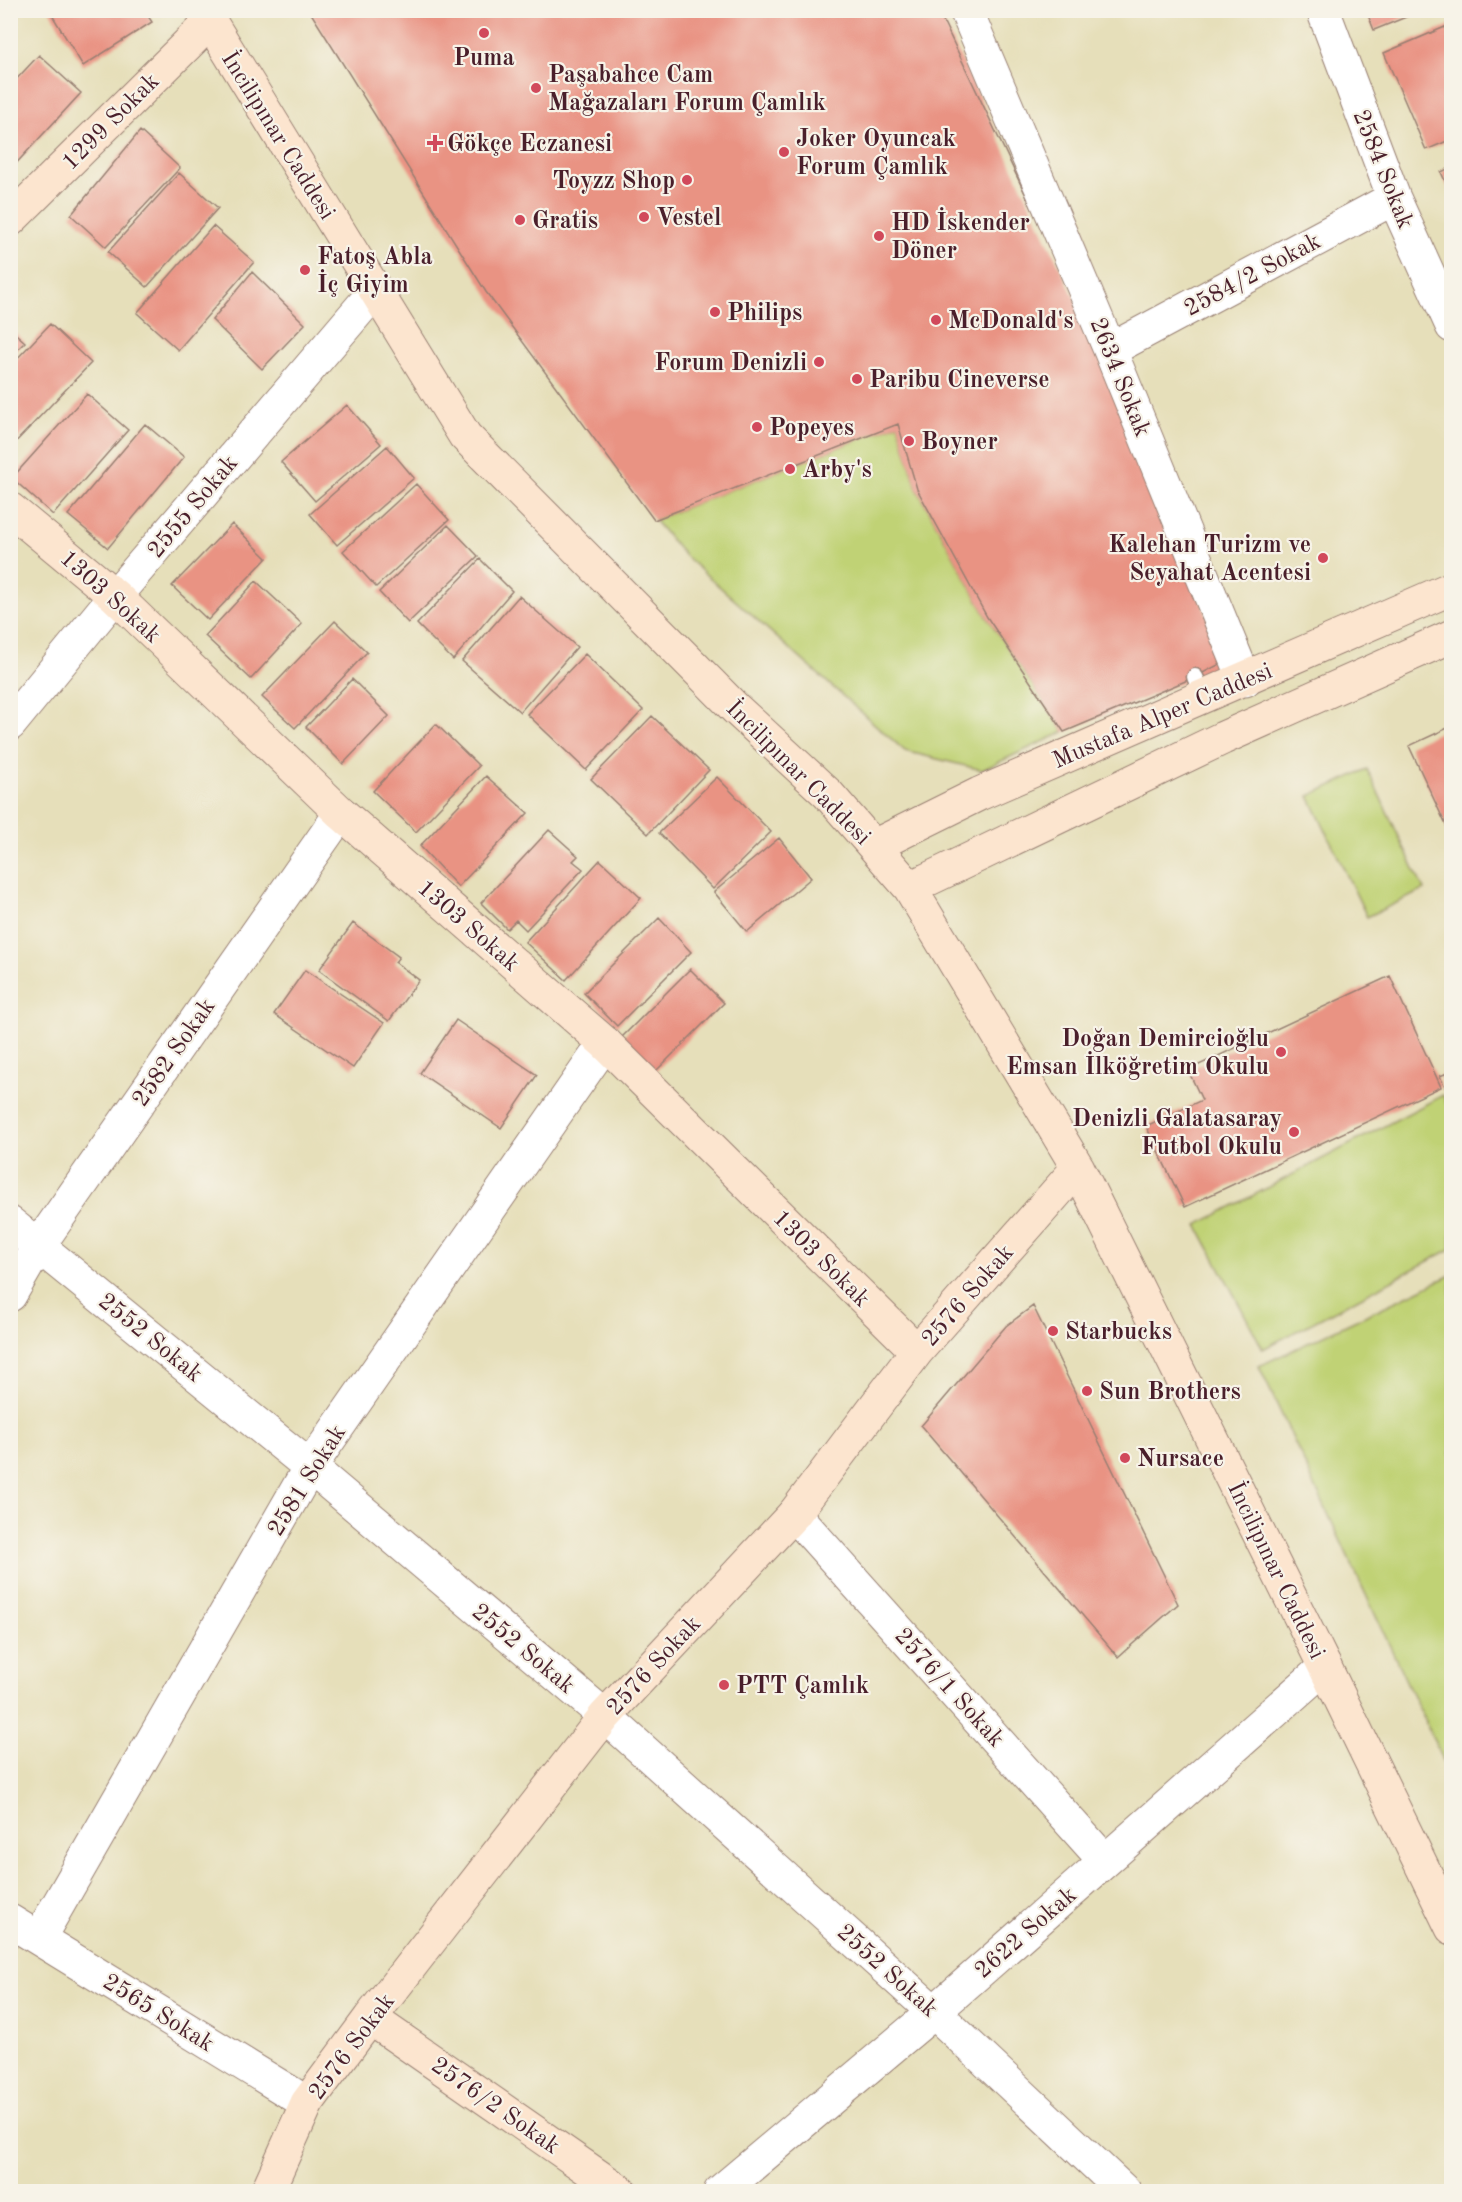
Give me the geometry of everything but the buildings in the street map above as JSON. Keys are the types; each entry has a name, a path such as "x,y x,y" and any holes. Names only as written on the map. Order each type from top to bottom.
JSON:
{"main road":[{"name":"1299 Sokak","path":"10,220 206,16"},
{"name":"İncilipınar Caddesi","path":"206,16 465,436 736,709 828,794 910,888 1078,1168 1452,1928"},
{"name":"1303 Sokak","path":"10,509 115,596 340,813 605,1043 917,1351"},
{"name":"Mustafa Alper Caddesi","path":"874,846 1199,687 1245,680 1452,588"},
{"name":"Mustafa Alper Caddesi","path":"910,888 1223,738 1452,636"},
{"name":"2576 Sokak","path":"267,2192 307,2103 370,2018 605,1716 794,1514 917,1351 1078,1168"},
{"name":"2576/2 Sokak","path":"370,2018 621,2192"}],"street":[{"name":"2634 Sokak","path":"966,10 1110,350 1245,680"},
{"name":"2584 Sokak","path":"1323,10 1394,198 1452,326"},
{"name":"2584/2 Sokak","path":"1110,350 1394,198"},
{"name":"2555 Sokak","path":"10,724 115,596 376,290"},
{"name":"2582 Sokak","path":"10,1295 39,1245 340,813"},
{"name":"2581 Sokak","path":"39,1938 310,1467 605,1043"},
{"name":"2552 Sokak","path":"10,1223 310,1467 605,1716 934,2012 1125,2192"},
{"name":"2576/1 Sokak","path":"794,1514 1105,1861"},
{"name":"2622 Sokak","path":"720,2192 934,2012 1325,1667"},
{"name":"2565 Sokak","path":"10,1921 307,2103"}],"green space":[{"path":"898,424 917,489 987,617 1064,732 982,770 905,751 685,556 654,520"},
{"path":"1367,769 1424,890 1367,917 1309,796"},
{"path":"1443,1095 1451,1112 1451,1249 1263,1349 1197,1225"},
{"path":"1451,1275 1451,1777 1259,1366"}],"place":[{"name":"Puma","path":"484,33"},
{"name":"Paşabahce Cam Mağazaları Forum Çamlık","path":"536,88"},
{"name":"Gökçe Eczanesi","path":"435,143"},
{"name":"Joker Oyuncak Forum Çamlık","path":"784,152"},
{"name":"Toyzz Shop","path":"687,180"},
{"name":"Vestel","path":"644,217"},
{"name":"Gratis","path":"520,220"},
{"name":"HD İskender Döner","path":"879,236"},
{"name":"Fatoş Abla İç Giyim","path":"305,270"},
{"name":"Philips","path":"715,312"},
{"name":"McDonald's","path":"936,320"},
{"name":"Forum Denizli","path":"819,362"},
{"name":"Paribu Cineverse","path":"857,379"},
{"name":"Popeyes","path":"757,427"},
{"name":"Boyner","path":"909,441"},
{"name":"Arby's","path":"790,469"},
{"name":"Kalehan Turizm ve Seyahat Acentesi","path":"1323,558"},
{"name":"Doğan Demircioğlu Emsan İlköğretim Okulu","path":"1281,1052"},
{"name":"Denizli Galatasaray Futbol Okulu","path":"1294,1132"},
{"name":"Starbucks","path":"1053,1331"},
{"name":"Sun Brothers","path":"1087,1391"},
{"name":"Nursace","path":"1125,1458"},
{"name":"PTT Çamlık","path":"724,1685"}]}
